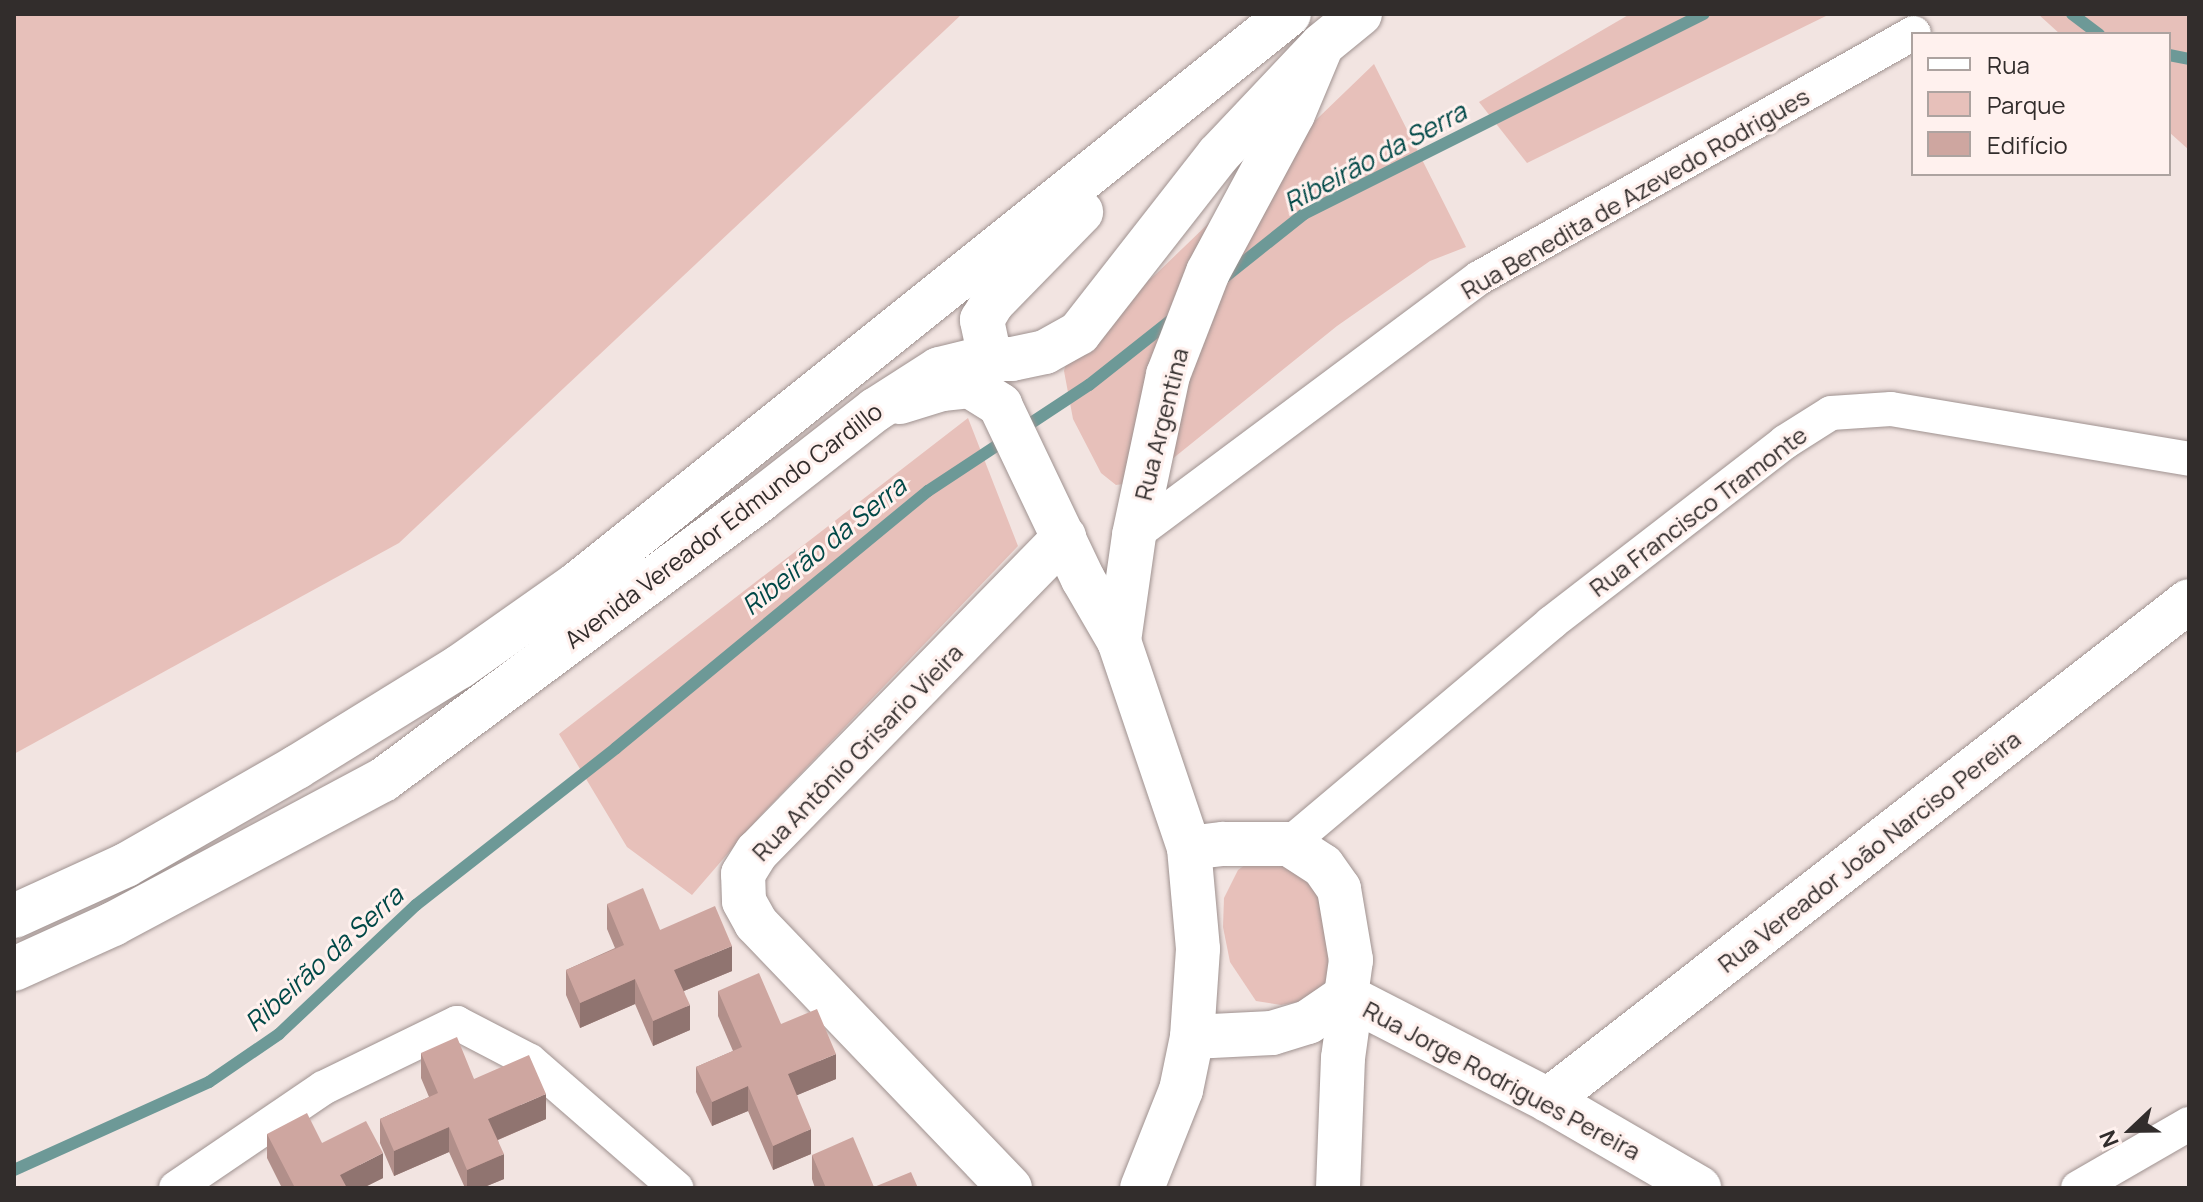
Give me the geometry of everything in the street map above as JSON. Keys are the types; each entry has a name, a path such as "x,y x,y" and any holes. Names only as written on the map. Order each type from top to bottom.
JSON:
{"street":[{"name":"Avenida Vereador Edmundo Cardillo","path":"14,916 126,865 297,767 472,657 577,584 1289,14"},
{"name":"Avenida Vereador Edmundo Cardillo","path":"14,969 113,924 383,780 761,499 875,410 939,369 990,358 1012,359 1045,352 1079,333 1108,301 1218,155 1322,45 1360,14"},
{"name":"Rua Benedita de Azevedo Rodrigues","path":"1134,535 1479,278 1911,35"},
{"name":"Rua Argentina","path":"1119,641 1134,535 1168,375 1208,272 1293,114 1322,45"},
{"path":"990,358 982,320 993,302 1242,54"},
{"name":"Rua Argentina","path":"875,410 942,389 970,386 1000,405 1119,641 1189,848 1198,949 1192,1037 1181,1090 1142,1188"},
{"name":"Rua Francisco Tramonte","path":"1289,844 1551,623 1785,442 1831,413 1891,409 2189,459"},
{"name":"Rua Antônio Grisario Vieira","path":"1010,1188 756,923 744,901 743,874 757,852 1064,537"},
{"name":"Rua Vereador João Narciso Pereira","path":"1548,1100 2189,601"},
{"path":"1189,848 1289,844"},
{"name":"Rua Jorge Rodrigues Pereira","path":"1289,844 1323,866 1339,889 1351,960 1349,998"},
{"path":"1338,1188 1343,1058 1349,998"},
{"name":"Rua Jorge Rodrigues Pereira","path":"1349,998 1548,1100 1699,1188"},
{"name":"Rua Jorge Rodrigues Pereira","path":"1192,1037 1272,1033 1308,1022 1349,998"},
{"path":"176,1188 323,1088 457,1023 530,1061 676,1188"},
{"path":"2078,1188 2189,1124"}],"green space":[{"path":"14,14 962,14 399,543 14,754"},
{"path":"1630,14 1830,14 1527,163 1479,102"},
{"path":"2038,14 2189,14 2189,150 2171,134 2171,32 2058,32"},
{"path":"1374,64 1466,247 1430,261 1337,326 1145,481 1116,485 1101,473 1073,419 1064,371 1070,346 1156,274"},
{"path":"968,418 1018,546 762,814 692,895 627,847 559,734"},
{"path":"1249,862 1290,865 1310,883 1321,904 1333,959 1327,981 1309,1000 1281,1005 1256,1001 1230,962 1223,927 1224,898 1238,870"}],"building":[{"path":"643,888 660,930 715,906 732,946 674,970 690,1005 653,1021 635,979 580,1003 566,970 624,945 607,904"},
{"path":"759,973 781,1024 817,1009 836,1054 788,1074 811,1129 773,1146 748,1086 712,1102 696,1067 742,1047 718,991"},
{"path":"457,1037 474,1079 529,1055 546,1094 488,1119 504,1154 467,1170 449,1127 394,1151 380,1119 438,1093 421,1053"},
{"path":"307,1113 322,1143 366,1121 383,1153 340,1175 347,1188 289,1188 294,1186 267,1134"},
{"path":"853,1137 874,1187 911,1172 918,1188 826,1188 812,1155"}],"waterway":[{"name":"Ribeirão da Serra","path":"1221,280 1304,214 1704,14"},
{"path":"2072,14 2096,32"},
{"path":"2171,55 2189,59"},
{"name":"Ribeirão da Serra","path":"14,1170 209,1082 279,1034 416,905 616,748 928,491 1089,385 1175,317"}]}
